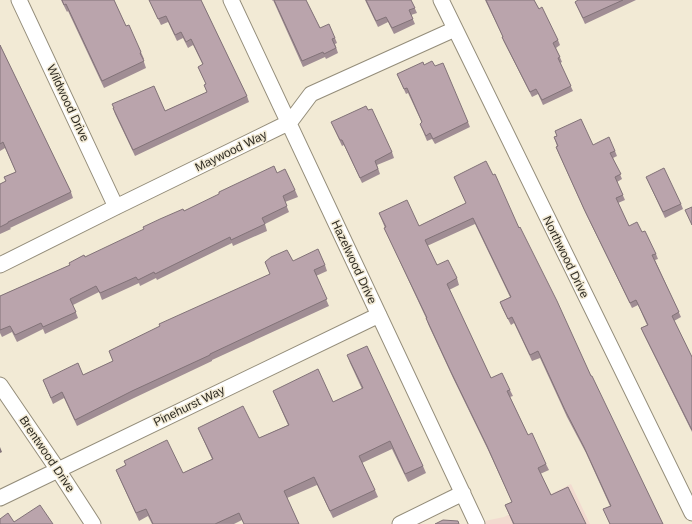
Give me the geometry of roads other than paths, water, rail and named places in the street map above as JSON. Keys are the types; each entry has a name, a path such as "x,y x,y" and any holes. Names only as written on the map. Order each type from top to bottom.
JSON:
{"street":[{"name":"Wildwood Drive","path":"19,0 116,207"},
{"name":"Hazelwood Drive","path":"232,0 477,524"},
{"name":"Northwood Drive","path":"441,0 692,513"},
{"name":"Maywood Way","path":"0,265 290,122 311,94 455,29"},
{"name":"Pinehurst Way","path":"0,498 379,315"},
{"name":"Brentwood Drive","path":"0,385 93,524"},
{"path":"400,524 463,493"}]}
